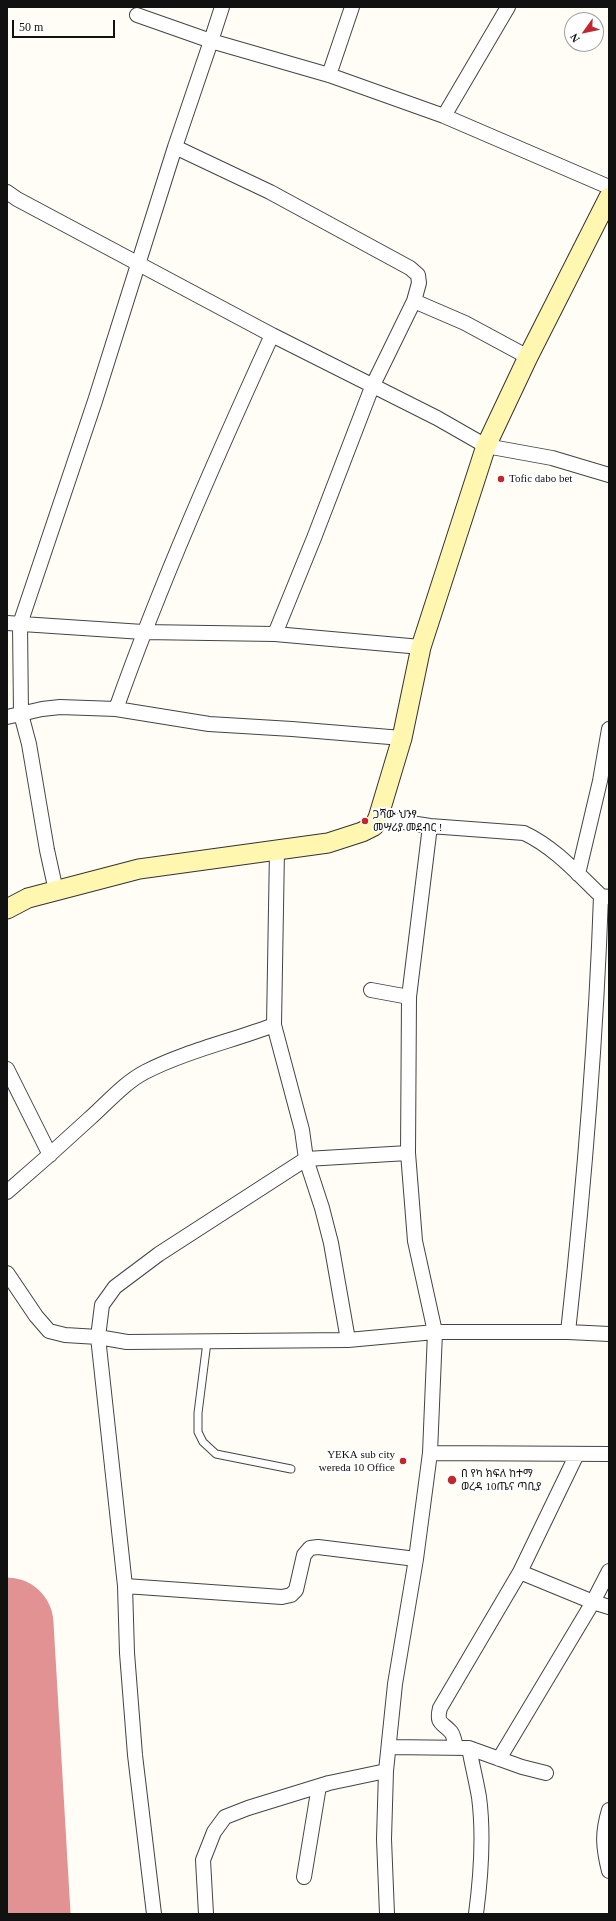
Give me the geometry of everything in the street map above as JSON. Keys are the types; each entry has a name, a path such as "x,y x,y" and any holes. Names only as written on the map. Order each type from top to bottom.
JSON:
{"main road":[{"path":"7,909 28,898 139,868 328,843 362,832 374,826 378,818 402,738 421,646 486,446 528,357 609,197"}],"street":[{"path":"56,891 47,850 29,744 21,714 14,624 138,264 222,7"},
{"path":"329,75 352,7"},
{"path":"444,116 508,7"},
{"path":"137,16 211,41 329,75 444,116 609,187"},
{"path":"175,147 270,192 410,268 418,275 419,283 414,301 372,386 314,538 275,634"},
{"path":"7,192 17,200 272,335 437,418 486,446 552,458 609,476"},
{"path":"414,301 465,324 528,357"},
{"path":"116,709 143,632 272,335"},
{"path":"14,624 143,632 275,634 421,646"},
{"path":"7,717 42,708 60,707 116,709 209,724 402,738"},
{"path":"578,874 600,781 609,729"},
{"path":"378,818 430,826 524,833 537,839 605,896 587,1155 568,1332"},
{"path":"387,1914 384,1839 386,1771 395,1684 416,1559 430,1453 435,1332 415,1241 408,1154 409,997 430,826"},
{"path":"277,850 274,1025 302,1130 306,1159 322,1208 331,1243 348,1340"},
{"path":"371,990 409,997"},
{"path":"7,1192 129,1083 145,1072 180,1056 245,1036 274,1025"},
{"path":"7,1069 50,1155"},
{"path":"154,1914 133,1732 127,1653 125,1586 98,1337 102,1305 115,1287 159,1254 306,1159 408,1154"},
{"path":"7,1273 36,1316 49,1331 65,1335 98,1337 127,1342 348,1340 435,1332 568,1332 609,1334"},
{"path":"430,1453 609,1454"},
{"path":"476,1914 480,1884 481,1836 479,1797 462,1748 452,1734 439,1722 438,1717 440,1708 520,1572 577,1454"},
{"path":"125,1586 282,1597 291,1595 296,1590 304,1555 310,1548 318,1547 416,1559"},
{"path":"499,1759 593,1602 609,1571"},
{"path":"520,1572 593,1602 609,1607"},
{"path":"389,1747 462,1748 546,1773"},
{"path":"206,1914 203,1860 214,1832 225,1817 248,1808 320,1786 386,1771"},
{"path":"304,1877 320,1786"},
{"path":"609,1810 606,1831 605,1857 609,1871"}],"lane":[{"path":"207,1342 198,1413 198,1432 203,1442 216,1454 291,1469"}],"runway":[{"path":"7,1624 24,1914"}],"place":[{"name":"Tofic dabo bet","path":"501,479"},
{"name":"ጋሻው ህንፃ መሣሪያ መደብር !","path":"365,821"},
{"name":"YEKA sub city wereda 10 Office","path":"403,1461"},
{"name":"በ የካ ክፍለ ከተማ ወረዳ 10ጤና ጣቢያ","path":"452,1480"}]}
